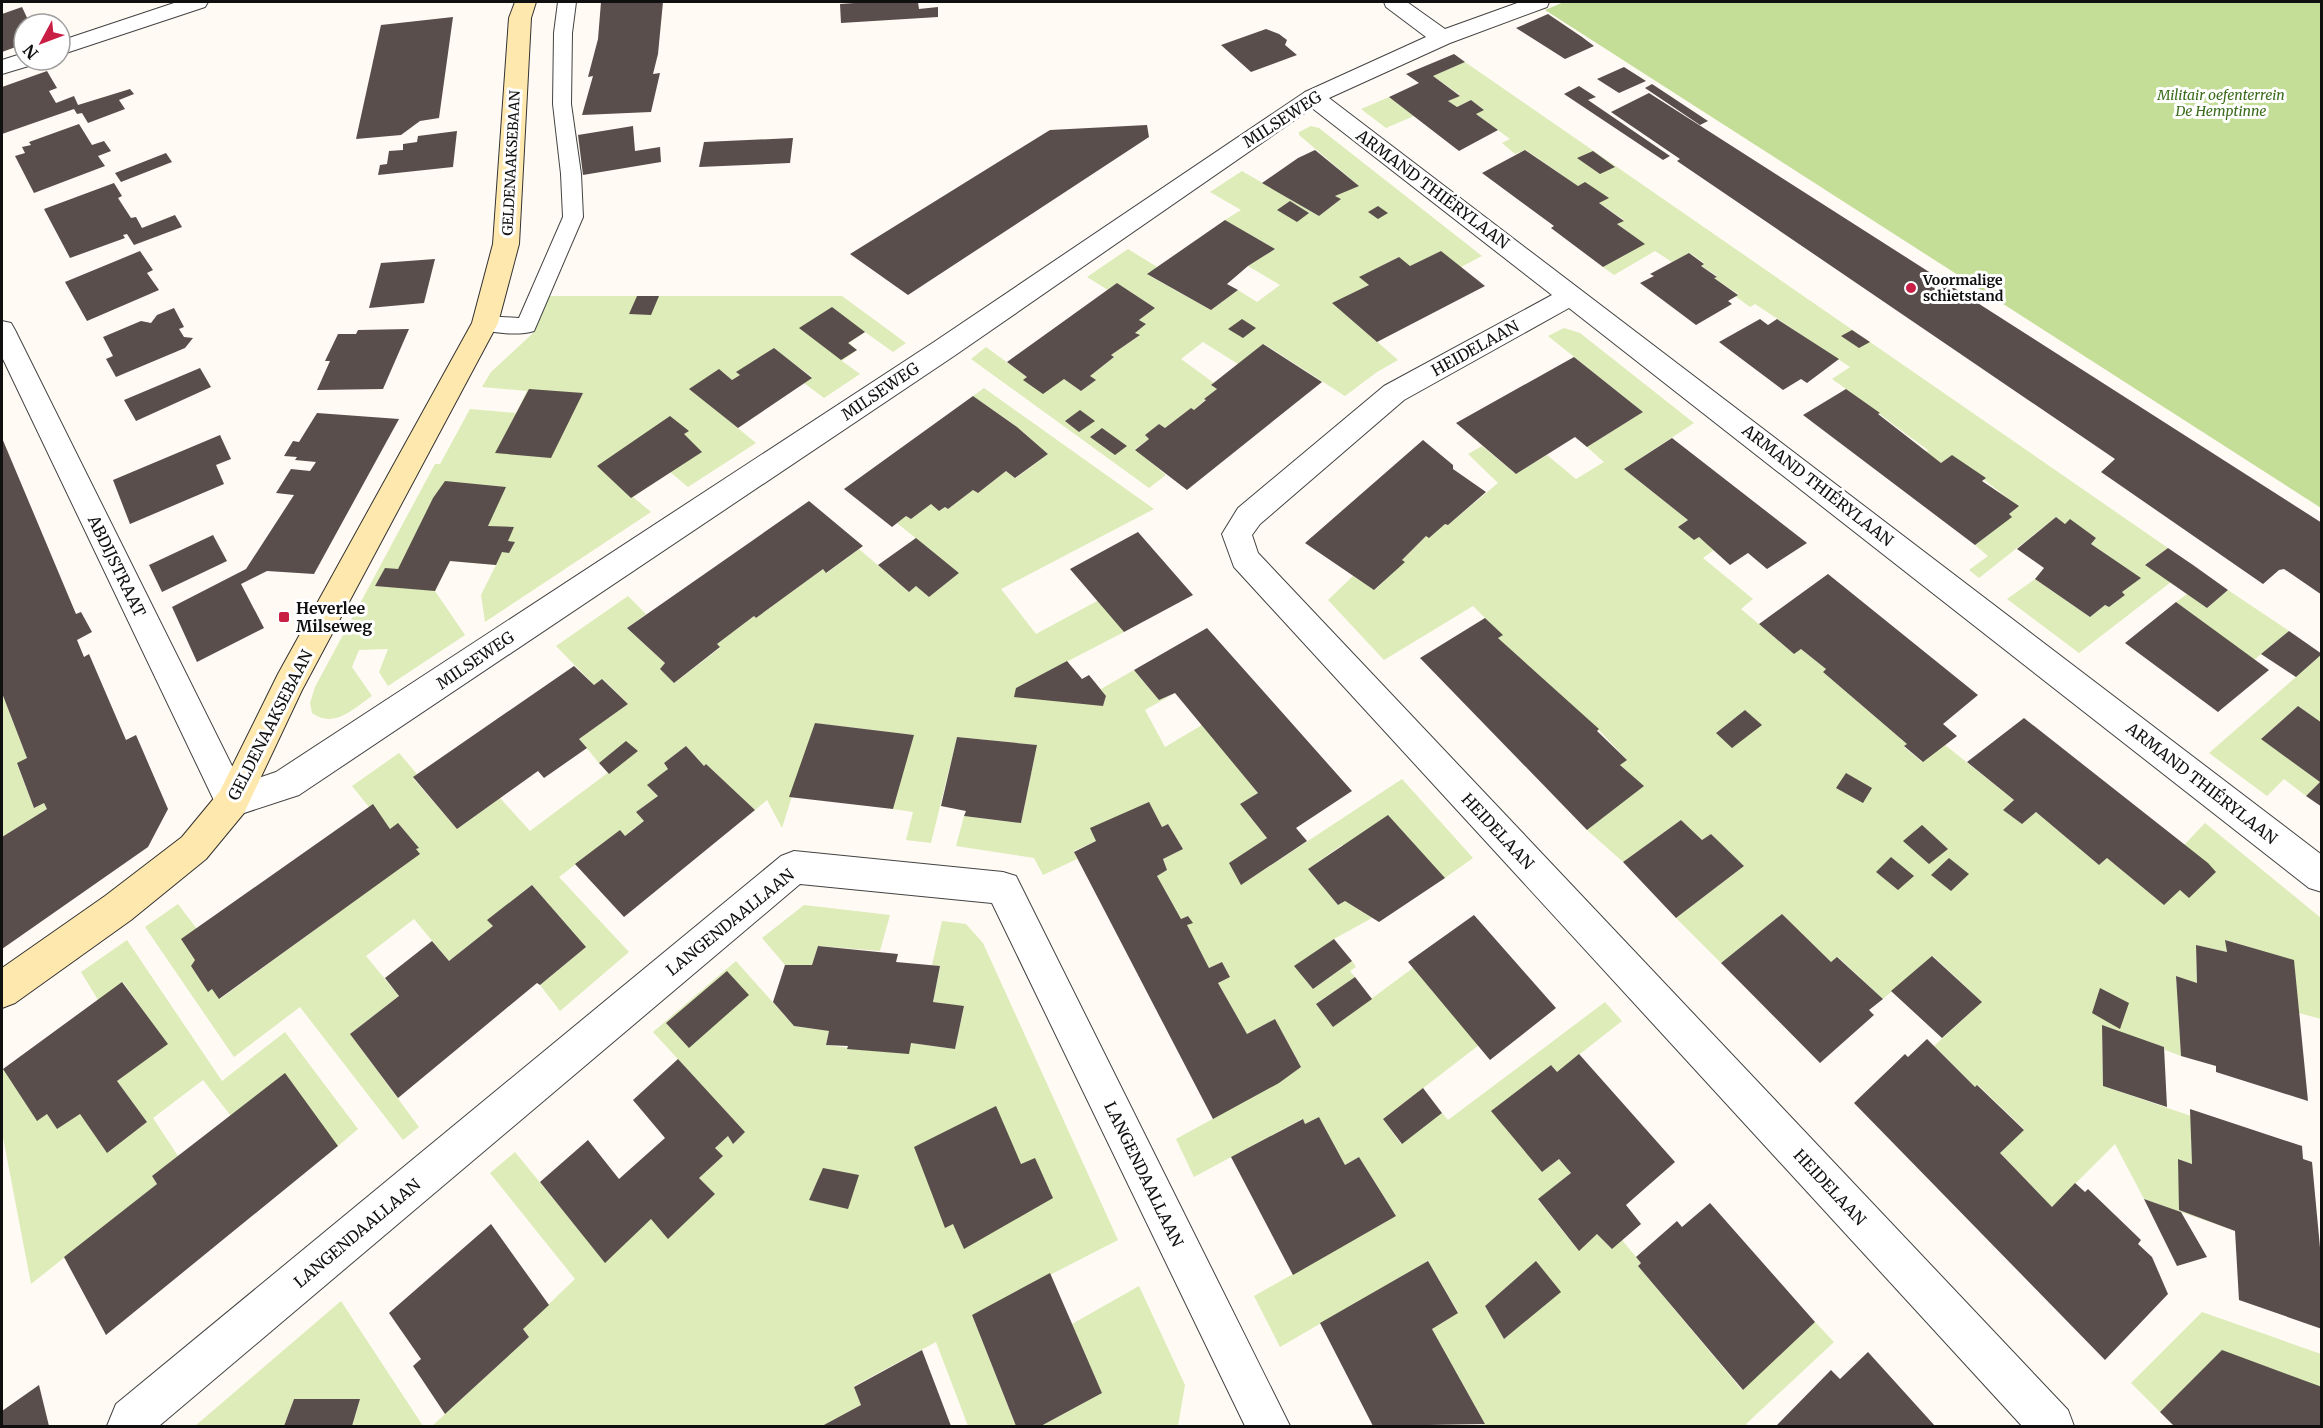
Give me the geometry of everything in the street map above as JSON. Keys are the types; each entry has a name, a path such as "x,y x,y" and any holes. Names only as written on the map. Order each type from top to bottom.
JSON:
{"street":[{"path":"72,44 197,2"},
{"name":"GELDENAAKSEBAAN","path":"2,990 118,908 194,848 232,802 289,684 485,323 506,244 520,18 525,2"},
{"path":"1395,2 1442,38"},
{"name":"MILSEWEG","path":"232,802 287,784 944,349 1313,97 1442,38 1539,2"},
{"name":"ARMAND THIÉRYLAAN","path":"1313,97 2322,876"},
{"name":"HEIDELAAN","path":"1572,295 1394,393 1249,516 1237,534 1245,559 2052,1426"},
{"name":"ABDIJSTRAAT","path":"2,330 232,802"},
{"name":"LANGENDAALLAAN","path":"129,1426 132,1420 794,867 1003,888 1268,1426"}],"lane":[{"path":"485,323 526,326 573,217 572,174 562,104 563,33 567,2"}],"green space":[{"name":"Militair oefenterrein De Hemptinne","path":"1564,2 2321,2 2321,508 1545,10"},
{"path":"1465,62 2168,548 2145,565 2171,582 2079,653 2007,599 2035,579 2090,617 2105,605 2109,607 2125,595 2122,592 2140,578 2091,544 2096,538 2070,520 2065,524 2056,517 1979,578 1969,570 1988,556 1975,545 2011,517 2009,514 2018,506 1952,455 1941,463 1926,452 1928,450 1832,379 1850,367 1755,304 1750,307 1735,296 1738,294 1714,278 1717,276 1701,266 1704,263 1690,253 1672,262 1655,251 1614,275 1603,267 1644,244 1617,224 1624,220 1599,203 1585,182 1578,186 1526,150 1515,154 1502,143 1510,139 1476,114 1483,109 1471,100 1457,107 1448,101 1460,95 1433,76"},
{"path":"1389,97 1414,116 1386,128 1361,109"},
{"path":"1311,126 1319,128 1482,256 1461,267 1441,251 1410,266 1398,257 1360,277 1369,285 1333,303 1398,360 1377,372 1345,396 1264,344 1238,364 1203,342 1181,359 1214,383 1211,385 1217,389 1194,410 1191,408 1165,428 1159,424 1145,435 1149,439 1135,449 1166,475 1149,488 971,359 986,347 1027,377 1024,380 1064,379 1081,391 1095,381 1090,376 1114,357 1111,355 1139,336 1135,333 1146,324 1139,320 1155,308 1117,283 1108,290 1087,277 1128,249 1157,267 1148,275 1211,310 1238,290 1257,302 1280,285 1248,266 1275,249 1225,220 1241,210 1210,192 1242,171 1319,216 1340,200 1335,196 1358,185 1299,135 1299,132"},
{"path":"549,296 842,296 906,343 893,352 865,332 849,343 857,350 842,361 860,374 824,398 804,383 812,377 774,349 737,372 740,375 732,380 718,370 690,389 756,443 688,487 670,472 633,497 651,512 485,622 481,595 496,565 450,561 435,591 465,635 388,686 379,672 388,649 359,650 352,667 372,696 336,718 328,719 312,713 310,703 315,687 435,464 440,464 470,409 516,413 527,391 482,387 491,372 532,334"},
{"path":"1564,328 1580,333 1694,423 1624,469 1688,520 1678,527 1699,537 1714,550 1703,558 1753,599 1741,609 1794,654 1801,649 1826,669 1823,672 1907,744 1904,747 1922,762 1945,745 2014,800 2003,810 2022,824 2036,812 2099,865 2107,858 2164,905 2180,890 2184,845 2205,823 2321,918 2321,1019 2299,1013 2294,961 2226,940 2227,952 2196,945 2197,983 2176,976 2181,1056 2165,1050 2164,1047 2102,1026 2103,1086 2191,1116 2192,1164 2179,1159 2179,1210 2235,1231 2144,1199 2115,1144 2052,1207 2000,1153 2024,1129 1978,1085 1975,1087 1934,1046 1982,1002 1933,956 1883,999 1838,957 1831,962 1782,914 1721,963 1676,918 1744,866 1711,834 1702,840 1681,820 1623,862 1587,830 1643,786 1620,765 1626,759 1598,729 1498,638 1502,635 1473,606 1384,660 1328,600 1353,576 1375,590 1404,562 1402,560 1426,536 1445,524 1448,525 1498,483 1468,454 1482,446 1516,474 1547,455 1576,479 1604,462 1587,447 1643,412 1548,336","holes":["1745,710 1761,725 1717,733"]},
{"path":"984,388 1154,509 1001,589 1036,634 1099,600 1124,632 1016,688 1103,706 1106,696 1101,689 1134,670 1159,700 1175,693 1145,710 1165,747 1202,725 1258,793 1240,804 1267,838 1230,863 1241,885 1402,779 1473,858 1445,878 1342,845 1308,869 1338,905 1345,901 1372,918 1334,939 1295,966 1313,989 1352,961 1356,967 1350,971 1355,977 1316,1004 1333,1027 1413,968 1479,1045 1383,1119 1401,1144 1442,1113 1448,1120 1605,1002 1622,1021 1557,1072 1551,1065 1492,1111 1542,1172 1559,1159 1571,1173 1538,1200 1578,1250 1597,1234 1612,1249 1622,1240 1641,1263 1638,1266 1742,1390 1815,1322 1834,1342 1746,1424 1748,1426 1481,1426 1485,1424 1432,1329 1458,1312 1428,1261 1280,1347 1254,1296 1396,1216 1359,1157 1345,1165 1319,1117 1305,1124 1302,1119 1194,1177 1176,1139 1278,1083 1301,1067 1275,1019 1247,1034 1218,983 1230,977 1222,962 1209,968 1187,925 1192,922 1188,916 1181,919 1157,876 1167,870 1163,859 1183,849 1168,824 1162,827 1149,803 1096,841 1074,851 1077,859 1043,875 1034,858 956,846 964,816 1021,823 1037,745 957,737 931,843 906,840 913,812 893,809 913,735 815,723 782,828 767,800 755,810 706,764 704,766 686,746 664,763 668,769 648,786 658,796 636,812 644,821 625,836 619,831 559,877 629,952 560,1011 540,985 586,947 532,885 488,920 493,926 449,961 414,919 366,956 399,996 350,1034 419,1127 403,1140 300,1007 234,1057 145,927 178,904 197,929 195,960 191,966 208,991 212,989 220,999 323,924 418,848 399,824 390,829 373,805 369,807 352,786 399,753 417,774 413,778 457,829 500,798 530,831 637,751 626,742 599,763 579,739 628,704 603,679 594,685 556,646 628,596 646,614 627,628 665,663 660,669 674,683 720,648 717,644 754,616 756,618 823,569 827,573 859,549 909,592 916,586 929,597 959,573 897,523 906,516 911,519 931,504 939,511 945,507 948,509 973,490 978,493 1006,471 1016,478 1048,454 1016,426 973,396","holes":["1536,1262 1560,1292 1504,1339 1485,1306"]},
{"path":"2228,590 2289,631 2254,660 2176,602 2187,594 2207,608"},
{"path":"2321,655 2321,723 2298,706 2262,738 2320,782 2306,796 2284,779 2267,796 2209,753"},
{"path":"2,693 27,758 17,764 34,808 44,803 47,809 2,837"},
{"path":"804,905 890,915 880,951 818,946 812,965 785,965 762,938"},
{"path":"942,921 966,924 983,943 1118,1240 972,1315 1016,1426 968,1426 936,1342 854,1386 861,1405 822,1426 432,1426 529,1337 523,1329 575,1279 490,1173 515,1152 605,1262 651,1219 715,1194 699,1178 722,1157 715,1148 728,1136 733,1144 745,1132 653,1032 736,961 794,1026 829,1031 826,1045 883,1052 911,1043 955,1049 964,1007 933,1002 940,967 932,965"},
{"path":"127,940 222,1081 285,1032 358,1129 338,1146 231,1116 203,1080 153,1118 178,1156 152,1176 157,1184 31,1284 2,1132 2,1070 37,1120 47,1114 57,1129 80,1114 107,1153 147,1122 117,1081 167,1044 123,982 98,1000 81,972"},
{"path":"1139,1286 1185,1385 1178,1426 1041,1426 1102,1393 1072,1324"},
{"path":"341,1301 423,1426 352,1426 360,1399 294,1399 284,1426 195,1426"},
{"path":"2202,1312 2321,1354 2321,1387 2222,1351 2160,1412 2131,1383"}],"building":[{"path":"601,2 663,2 658,54 653,74 660,73 651,112 582,115 593,76 588,77 598,39"},
{"path":"918,2 919,9 938,7 938,17 841,23 840,4"},
{"path":"22,7 24,12 12,12 12,48 2,52 2,14"},
{"path":"1548,14 1594,46 1565,59 1516,28"},
{"path":"453,17 439,118 420,121 401,135 356,139 381,25"},
{"path":"1266,29 1287,40 1285,45 1297,55 1251,72 1221,45"},
{"path":"1454,54 1465,62 1433,76 1460,96 1448,101 1457,107 1471,100 1484,110 1476,114 1498,130 1459,151 1389,97 1419,83 1406,74"},
{"path":"1624,67 1646,81 1619,93 1597,79"},
{"path":"48,72 57,88 49,91 56,103 74,96 78,105 130,89 134,94 119,100 125,109 88,123 82,113 77,114 74,109 2,134 2,87"},
{"path":"1652,84 1708,121 1700,125 1645,88"},
{"path":"1579,86 1596,97 1588,100 1670,156 1663,160 1564,94"},
{"name":"Voormalige schietstand","path":"1649,93 2322,523 2322,595 2284,569 2279,570 2263,584 2101,472 2115,459 1677,161 1680,159 1611,112"},
{"path":"79,124 92,145 104,141 111,151 98,156 105,166 34,193 15,156 25,153 22,147 31,145 29,142"},
{"path":"1147,125 1149,137 908,295 850,254 1050,130"},
{"path":"633,126 635,151 660,147 661,162 583,175 578,135"},
{"path":"457,131 453,167 378,175 380,165 387,164 389,151 403,150 403,144 417,142 418,136"},
{"path":"793,138 790,163 699,167 704,142"},
{"path":"1315,150 1359,186 1335,196 1341,199 1319,216 1262,183 1298,158"},
{"path":"1525,150 1578,186 1585,182 1609,198 1599,203 1624,221 1617,224 1645,244 1603,267 1551,228 1554,226 1482,173"},
{"path":"1593,151 1615,167 1600,174 1577,158"},
{"path":"166,153 172,162 121,182 115,173"},
{"path":"114,183 122,196 118,198 131,218 136,217 142,228 175,215 182,227 134,245 127,234 123,235 125,238 70,258 44,209"},
{"path":"1290,201 1309,213 1297,222 1277,210"},
{"path":"1378,206 1388,213 1378,219 1368,212"},
{"path":"1225,220 1275,249 1248,266 1227,284 1238,290 1211,310 1147,274"},
{"path":"140,251 153,270 147,273 159,290 87,321 65,282"},
{"path":"1441,251 1485,286 1377,342 1332,303 1369,285 1359,277 1399,257 1410,266"},
{"path":"1689,253 1704,264 1701,266 1717,277 1714,278 1738,295 1728,301 1732,304 1696,325 1640,283 1654,276 1650,274"},
{"path":"435,259 424,303 369,308 381,263"},
{"path":"1117,283 1155,308 1139,320 1146,324 1135,333 1140,335 1111,355 1114,357 1090,376 1096,380 1081,391 1064,379 1043,394 1023,380 1027,377 1007,362"},
{"path":"637,296 659,296 651,315 629,314"},
{"path":"832,307 865,332 848,343 857,350 841,360 799,328"},
{"path":"174,308 184,327 179,329 184,337 193,338 185,348 116,377 106,359 113,356 103,337 141,321 151,323 157,315"},
{"path":"1242,319 1256,328 1243,338 1228,329"},
{"path":"1760,319 1768,325 1777,319 1839,359 1807,383 1801,379 1783,390 1719,342"},
{"path":"409,329 383,389 317,390 330,361 325,361 338,334 356,334 358,330"},
{"path":"1852,330 1870,342 1859,348 1841,336"},
{"path":"1263,344 1322,382 1187,490 1135,450 1149,439 1145,435 1159,424 1165,428 1191,408 1194,410 1217,389 1211,385"},
{"path":"774,348 812,378 738,428 689,389 719,369 732,380 740,375 736,372"},
{"path":"1574,357 1643,412 1587,447 1575,437 1516,474 1456,423"},
{"path":"200,368 211,387 136,421 124,400"},
{"path":"529,389 583,393 551,458 495,453"},
{"path":"1846,389 1880,413 1878,414 1941,463 1952,455 1986,478 1982,481 2019,506 2009,514 2012,517 1975,545 1803,415"},
{"path":"973,396 1017,427 1048,454 1015,478 1006,471 978,493 973,490 948,509 945,507 939,511 931,504 911,519 906,516 892,527 844,489"},
{"path":"1080,410 1095,421 1079,432 1065,421"},
{"path":"317,413 399,419 314,574 267,571 241,584 264,628 197,662 172,607 246,569 294,495 276,493 291,469 310,471 316,462 295,460 297,457 284,456 293,441 299,442"},
{"path":"670,416 689,431 684,434 702,452 631,498 597,466"},
{"path":"1102,428 1127,446 1115,455 1090,437"},
{"path":"220,435 231,459 216,465 224,484 130,524 113,480"},
{"path":"2,438 76,614 81,612 92,632 77,640 84,657 89,654 126,740 136,735 168,809 148,847 2,949 2,837 47,809 44,803 34,808 17,763 27,758 2,693"},
{"path":"1672,438 1807,543 1767,569 1748,553 1730,565 1699,537 1694,540 1678,527 1688,520 1624,469"},
{"path":"1423,440 1453,465 1453,469 1486,492 1448,525 1445,524 1429,538 1426,536 1402,560 1405,562 1374,590 1305,543"},
{"path":"445,481 506,487 488,526 514,527 508,541 515,542 509,553 502,552 496,565 450,561 435,591 375,586 385,568 398,569 433,498"},
{"path":"809,501 863,546 826,573 823,569 756,618 754,616 717,644 720,647 674,683 660,669 665,663 627,628"},
{"path":"2056,517 2065,524 2070,519 2096,538 2091,544 2141,578 2122,592 2125,595 2109,607 2105,605 2090,617 2035,579 2044,568 2017,549"},
{"path":"1138,532 1193,595 1124,632 1070,569"},
{"path":"213,535 227,561 162,592 149,565"},
{"path":"916,538 959,573 929,597 916,586 909,592 878,565"},
{"path":"2168,548 2228,590 2207,608 2145,565"},
{"path":"1828,574 1978,695 1943,724 1957,736 1923,762 1904,746 1907,744 1823,672 1826,669 1801,649 1794,654 1759,624"},
{"path":"2176,602 2269,670 2218,712 2125,643"},
{"path":"1485,618 1503,635 1498,638 1599,729 1597,731 1627,760 1620,765 1644,786 1587,830 1420,658"},
{"path":"1207,628 1352,791 1296,828 1307,841 1241,885 1229,863 1267,838 1240,804 1258,793 1175,693 1159,700 1134,670"},
{"path":"2289,631 2322,654 2296,677 2261,654"},
{"path":"1067,661 1082,679 1089,675 1106,696 1103,706 1014,697 1016,688"},
{"path":"574,666 594,685 602,679 628,704 579,739 587,748 544,778 538,771 457,829 413,777"},
{"path":"2298,706 2322,723 2322,807 2306,796 2320,782 2261,739"},
{"path":"1745,710 1762,725 1732,748 1716,733"},
{"path":"2024,718 2208,863 2216,872 2189,898 2180,890 2164,905 2107,858 2099,865 2036,812 2022,824 2003,810 2014,800 1967,762"},
{"path":"815,723 914,735 893,809 789,797"},
{"path":"957,737 1037,745 1021,823 964,816 966,811 941,806"},
{"path":"626,741 638,751 609,774 599,763"},
{"path":"686,746 704,766 706,764 755,810 624,917 575,864 620,830 625,836 644,821 636,812 658,796 647,785 668,769 664,763"},
{"path":"1846,773 1872,788 1863,803 1836,788"},
{"path":"1149,802 1162,827 1168,824 1183,849 1163,859 1167,870 1157,876 1181,919 1188,916 1193,923 1187,925 1209,968 1222,962 1230,977 1218,983 1247,1034 1275,1019 1301,1067 1279,1083 1213,1119 1074,852 1096,841 1090,828"},
{"path":"373,804 390,829 398,823 419,848 416,849 420,854 219,999 212,989 208,992 191,966 195,960 181,939"},
{"path":"1388,815 1445,878 1379,922 1345,901 1338,905 1308,869"},
{"path":"1681,820 1702,840 1711,834 1744,866 1676,918 1623,862"},
{"path":"1922,825 1948,849 1929,864 1903,841"},
{"path":"1891,857 1914,876 1898,890 1876,872"},
{"path":"1949,858 1969,874 1951,891 1931,875"},
{"path":"532,885 586,947 540,985 537,983 398,1098 350,1034 399,996 385,978 432,941 449,961 493,926 487,920"},
{"path":"1782,914 1831,962 1837,957 1883,999 1869,1010 1874,1015 1820,1063 1721,963"},
{"path":"1474,915 1556,1008 1490,1060 1408,962"},
{"path":"1334,939 1352,961 1313,989 1294,966"},
{"path":"2225,940 2294,960 2308,1101 2216,1072 2216,1066 2181,1056 2176,976 2197,983 2196,945 2227,952"},
{"path":"818,946 898,954 896,962 940,966 933,1002 964,1006 955,1049 911,1043 909,1054 847,1049 848,1046 826,1045 829,1031 794,1026 773,1002 785,965 812,965"},
{"path":"1932,956 1982,1002 1942,1038 1891,991"},
{"path":"727,971 749,995 689,1048 666,1023"},
{"path":"1355,977 1372,999 1333,1027 1316,1004"},
{"path":"122,982 168,1044 117,1081 147,1122 107,1153 80,1114 57,1129 47,1114 37,1121 3,1069"},
{"path":"2100,988 2129,1003 2120,1029 2092,1013"},
{"path":"2102,1025 2164,1047 2167,1107 2103,1086"},
{"path":"1927,1039 1975,1087 1977,1085 2024,1130 2000,1153 2052,1207 2075,1183 2085,1192 2088,1189 2141,1240 2138,1244 2152,1257 2168,1294 2105,1360 1854,1103 1905,1054 1908,1057"},
{"path":"1579,1054 1675,1162 1626,1205 1641,1224 1612,1249 1597,1234 1579,1251 1538,1199 1571,1173 1559,1159 1542,1172 1491,1111 1551,1065 1557,1072"},
{"path":"678,1059 745,1132 733,1144 728,1136 715,1148 723,1156 699,1178 715,1194 668,1239 651,1219 605,1263 540,1182 588,1140 619,1179 665,1138 633,1100"},
{"path":"285,1073 338,1146 106,1335 64,1257 157,1184 152,1176"},
{"path":"1423,1088 1442,1113 1402,1144 1383,1119"},
{"path":"996,1106 1021,1164 1035,1158 1053,1198 964,1249 953,1224 945,1228 914,1147"},
{"path":"2190,1109 2302,1146 2303,1159 2312,1162 2322,1269 2322,1329 2239,1300 2235,1231 2179,1210 2178,1159 2192,1164"},
{"path":"1319,1117 1345,1165 1359,1157 1396,1216 1293,1275 1231,1157 1303,1119 1305,1124"},
{"path":"823,1168 859,1175 848,1209 809,1200"},
{"path":"2144,1199 2181,1212 2207,1257 2177,1266"},
{"path":"1710,1203 1815,1322 1743,1390 1638,1266 1641,1263 1636,1257 1677,1221 1682,1227"},
{"path":"491,1224 549,1305 523,1329 529,1337 445,1414 413,1366 421,1359 389,1313"},
{"path":"1428,1261 1458,1313 1432,1329 1485,1424 1373,1426 1320,1323"},
{"path":"1536,1261 1561,1292 1504,1339 1485,1306"},
{"path":"1050,1273 1102,1393 1041,1426 1016,1426 972,1315"},
{"path":"922,1350 951,1426 822,1426 861,1405 854,1387"},
{"path":"2222,1350 2322,1387 2322,1426 2174,1426 2160,1412"},
{"path":"1868,1352 1935,1426 1776,1426 1831,1370 1840,1379"},
{"path":"39,1385 49,1426 2,1426 2,1411"},
{"path":"294,1399 360,1399 352,1426 284,1426"}],"place":[{"name":"Voormalige schietstand","path":"1911,288"},
{"name":"Heverlee Milseweg","path":"284,617"}]}
